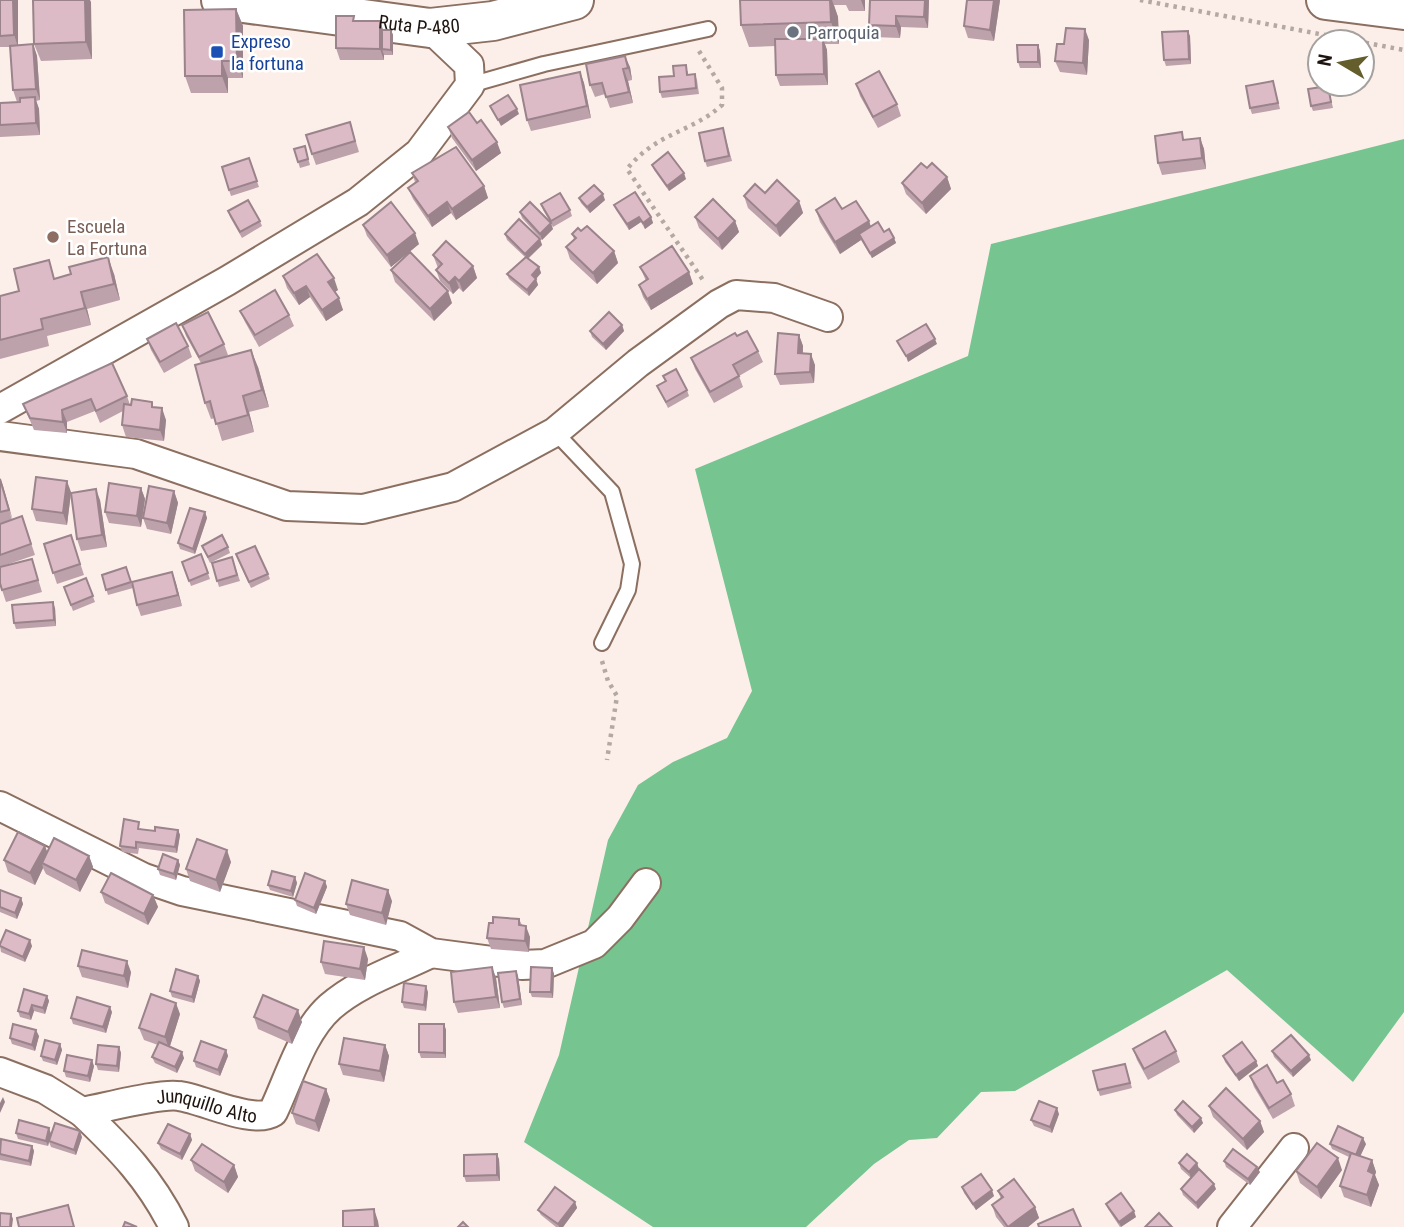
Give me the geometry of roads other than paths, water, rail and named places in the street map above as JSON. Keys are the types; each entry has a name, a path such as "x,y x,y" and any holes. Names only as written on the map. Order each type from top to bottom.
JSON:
{"street":[{"name":"Ruta P-480","path":"221,0 430,28 491,11 574,0"},
{"path":"1326,0 1404,10"},
{"path":"0,409 227,281 359,202 419,153 460,103 470,85 469,65 430,28"},
{"path":"0,436 136,454 287,506 363,509 453,487 555,432 638,363 719,304 736,295 752,294 774,298 828,317"},
{"path":"0,806 144,878 237,905 400,936 431,953 522,965 545,964 594,944 620,918 646,883"},
{"name":"Junquillo Alto","path":"82,1112 176,1095 252,1115 268,1115 273,1112 314,1027 330,1007 360,988 431,953"},
{"path":"0,1072 45,1088 82,1112 117,1146 157,1192 174,1227"},
{"path":"1232,1227 1294,1148"}],"lane":[{"path":"470,85 544,64 708,29"},
{"path":"555,432 612,492 632,564 628,590 602,643"}],"place":[{"name":"Parroquia","path":"793,32"},
{"name":"Expreso la fortuna","path":"217,52"},
{"name":"Escuela La Fortuna","path":"53,237"}]}
